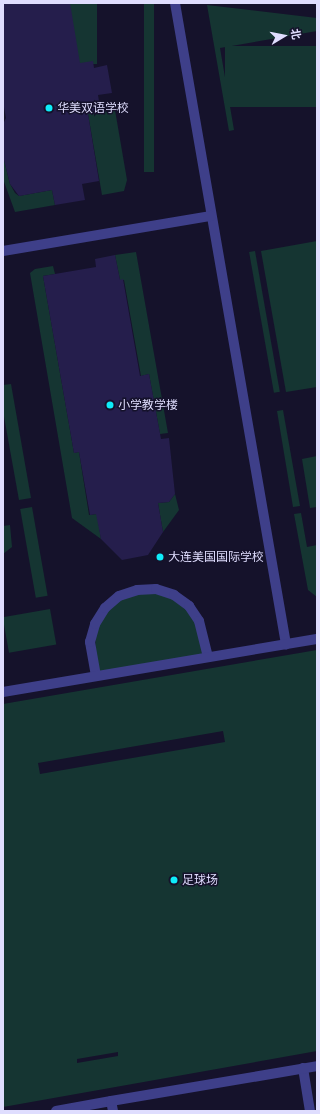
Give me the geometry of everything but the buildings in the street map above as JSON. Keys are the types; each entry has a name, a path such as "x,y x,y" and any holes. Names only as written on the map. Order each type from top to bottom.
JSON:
{"street":[{"path":"175,3 286,644"},
{"path":"3,251 211,216"},
{"path":"96,676 90,642 94,624 105,608 119,596 137,590 156,589 174,595 189,606 199,621 208,657"},
{"path":"3,692 317,638"},
{"path":"56,1111 112,1106 317,1066"},
{"path":"303,1068 310,1111"}],"green space":[{"path":"70,3 97,3 97,64 70,64"},
{"path":"144,3 154,3 154,172 144,172"},
{"path":"207,5 317,18 317,31 220,48 234,130 229,131"},
{"path":"225,46 317,46 317,107 225,107"},
{"path":"115,110 127,180 124,191 102,195 88,114"},
{"path":"3,156 10,184 15,193 19,196 52,190 55,205 15,212 3,179"},
{"path":"317,241 317,387 286,392 261,251"},
{"path":"255,251 280,392 274,393 249,252"},
{"path":"136,252 168,433 160,434 149,374 141,376 124,280 120,280 115,255"},
{"path":"53,266 55,274 43,276 74,453 79,452 89,515 97,514 101,539 72,518 30,273 35,269"},
{"path":"11,384 31,498 19,500 3,411 3,385"},
{"path":"283,410 300,506 293,507 277,411"},
{"path":"317,456 317,507 310,508 302,459"},
{"path":"175,494 179,510 163,532 158,503 169,502"},
{"path":"32,507 48,596 36,598 20,509"},
{"path":"301,513 307,547 317,545 317,597 308,590 294,514"},
{"path":"10,525 12,547 3,554 3,526"},
{"path":"156,589 189,606 208,657 96,676 95,624 119,596"},
{"path":"50,609 56,644 9,653 3,617"},
{"path":"317,650 317,1051 3,1107 3,704","holes":["223,731 225,742 40,774 38,763","118,1052 118,1056 77,1063 77,1059"]}],"place":[{"name":"华美双语学校","path":"49,108"},
{"name":"小学教学楼","path":"110,405"},
{"name":"大连美国国际学校","path":"160,557"},
{"name":"足球场","path":"174,880"}]}
